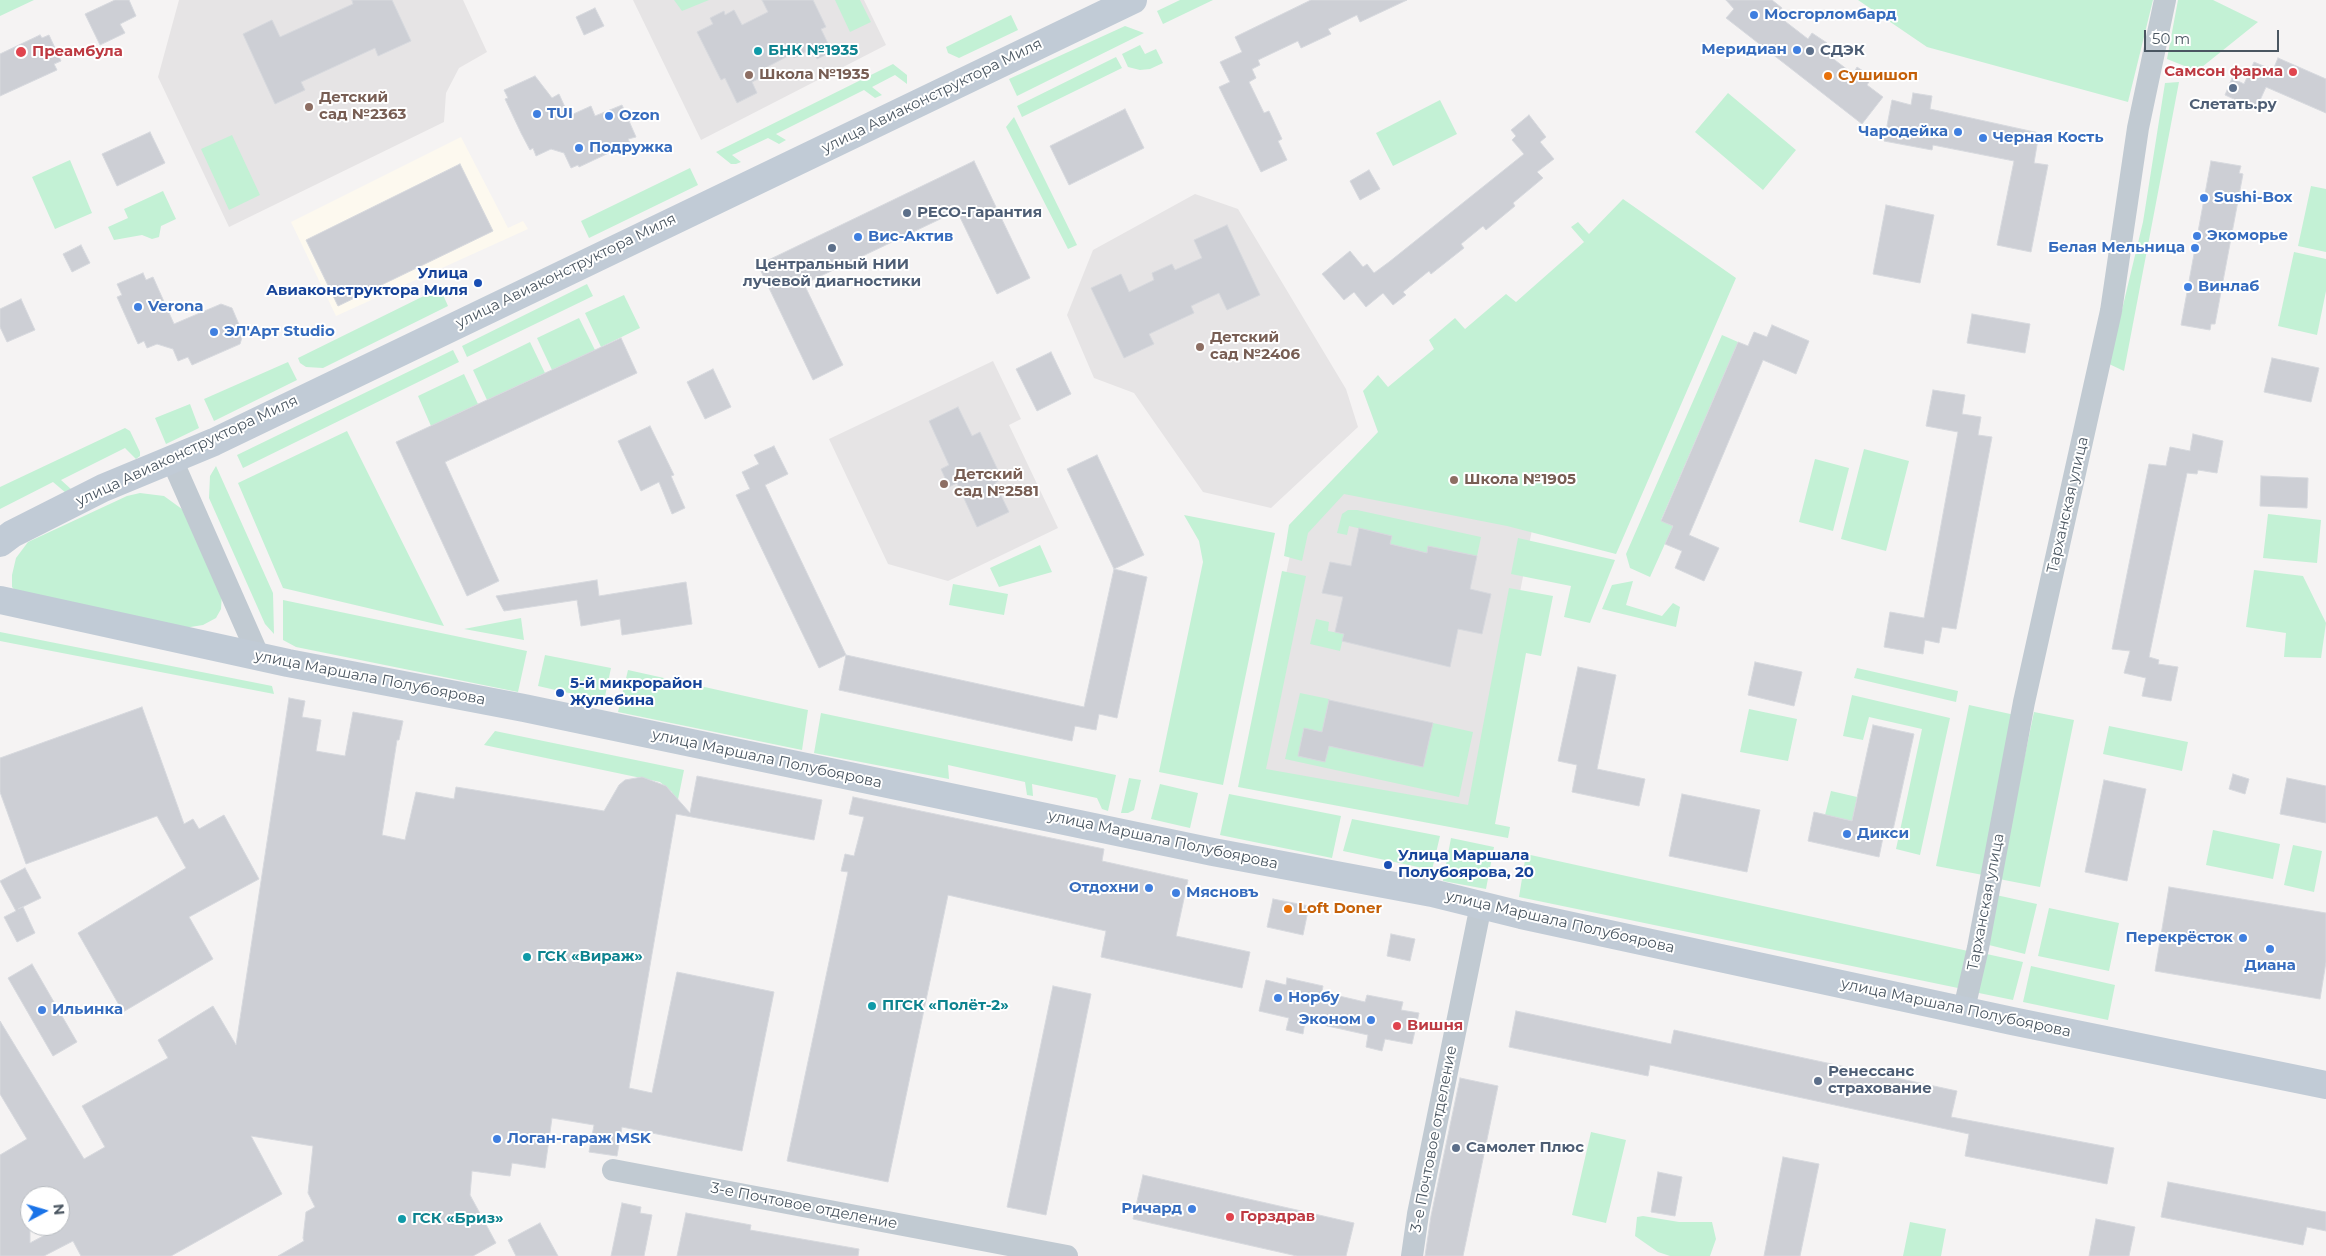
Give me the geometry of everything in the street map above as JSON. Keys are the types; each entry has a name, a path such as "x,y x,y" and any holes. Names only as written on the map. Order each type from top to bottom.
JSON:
{"street":[{"name":"улица Авиаконструктора Миля","path":"0,543 12,534 103,488 172,460 1133,0"},
{"name":"Тарханская улица","path":"1964,1009 1982,930 2024,702 2109,321 2138,128 2165,0"},
{"path":"172,460 259,657"},
{"name":"улица Маршала Полубоярова","path":"0,600 259,657 524,708 1213,852 1432,893 1521,915 2109,1041 2326,1085"},
{"name":"3-е Почтовое отделение","path":"1412,1256 1418,1214 1481,905"},
{"name":"3-е Почтовое отделение","path":"613,1170 993,1249 1067,1256"}],"shaded area":[{"name":"Детский сад №2363","path":"179,0 463,0 487,52 459,68 446,93 444,122 229,227 158,77"},
{"name":"Школа №1935","path":"633,0 864,0 886,45 701,140"},
{"path":"461,137 508,228 523,221 528,229 336,316 291,222"},
{"name":"Детский сад №2406","path":"1195,194 1238,209 1346,389 1358,427 1271,508 1203,492 1134,393 1094,378 1067,315 1093,250"},
{"name":"Детский сад №2581","path":"993,361 1021,419 1009,425 1058,528 948,581 888,564 829,439"},
{"name":"Школа №1905","path":"1386,442 1534,519 1478,812 1245,768 1296,527"}],"green space":[{"path":"0,0 34,0 0,16"},
{"path":"674,0 709,0 682,11"},
{"path":"835,0 860,0 871,22 850,32"},
{"path":"1180,0 1213,0 1163,24 1157,11"},
{"path":"1858,0 2153,0 2128,102 1927,47"},
{"path":"2178,0 2213,0 2258,22 2197,71 2167,59"},
{"path":"1011,15 1018,30 959,58 948,53 946,47"},
{"path":"1125,26 1144,33 1017,96 1009,79"},
{"path":"1140,45 1145,54 1156,49 1163,63 1150,69 1140,70 1128,67 1122,54"},
{"path":"1116,57 1122,68 1022,117 1017,106"},
{"path":"893,64 907,75 907,84 895,75 872,87 882,95 875,98 864,90 776,134 786,140 779,144 768,138 732,155 741,162 736,164 731,164 716,152"},
{"path":"2179,82 2124,371 2109,364 2143,222 2165,83"},
{"path":"1728,93 1796,150 1763,190 1695,132"},
{"path":"1440,100 1457,134 1393,166 1376,133"},
{"path":"1014,117 1077,245 1068,249 1006,127"},
{"path":"232,135 260,195 229,210 201,149"},
{"path":"70,160 92,213 55,229 32,177"},
{"path":"690,168 698,185 589,238 581,221"},
{"path":"2311,186 2326,189 2326,252 2298,246"},
{"path":"163,191 176,219 161,226 159,237 152,239 142,235 114,240 108,227 128,218 124,209"},
{"path":"1623,199 1736,278 1616,554 1507,526 1344,494 1308,533 1302,561 1284,556 1289,525 1378,432 1363,391 1378,375 1388,387 1434,349 1429,340 1455,318 1465,329 1506,294 1516,302 1584,242 1571,227 1578,222 1589,234"},
{"path":"2294,252 2326,259 2326,291 2317,335 2278,326"},
{"path":"587,284 593,296 467,357 462,346"},
{"path":"440,288 448,306 323,368 306,367 300,363 298,358"},
{"path":"624,295 640,328 601,347 585,313"},
{"path":"579,318 595,350 552,370 537,338"},
{"path":"1722,335 1738,342 1661,520 1673,526 1650,577 1630,568 1626,554"},
{"path":"530,342 545,373 487,400 473,370"},
{"path":"453,350 459,362 243,468 237,455"},
{"path":"288,362 297,380 214,421 204,399"},
{"path":"464,374 478,404 431,426 418,396"},
{"path":"190,404 199,428 166,444 155,418"},
{"path":"125,428 130,431 140,452 140,456 136,459 125,448 61,480 72,490 66,493 53,482 0,509 0,487"},
{"path":"347,431 444,626 283,588 238,483"},
{"path":"1864,449 1909,461 1886,551 1841,539"},
{"path":"1815,459 1849,468 1833,531 1799,522"},
{"path":"216,466 273,593 274,634 265,624 209,498 210,476"},
{"path":"140,493 164,496 186,512 222,593 221,609 216,618 203,625 184,628 18,594 12,587 12,575 16,558 28,542 127,496"},
{"path":"1348,510 1357,510 1481,537 1477,556 1429,546 1427,553 1390,544 1392,536 1349,526 1347,535 1337,533 1342,514"},
{"path":"2268,514 2321,520 2317,563 2263,558"},
{"path":"1184,515 1275,533 1223,785 1159,772 1203,562 1199,541"},
{"path":"1518,538 1615,560 1590,623 1564,617 1571,586 1511,574"},
{"path":"1040,545 1052,572 999,587 990,568"},
{"path":"2254,570 2303,576 2326,623 2321,658 2284,657 2286,633 2246,627"},
{"path":"1282,571 1306,576 1266,769 1468,805 1509,588 1553,596 1541,656 1526,653 1495,824 1510,827 1508,838 1238,787"},
{"path":"1633,581 1626,605 1662,616 1673,603 1680,607 1676,627 1602,609 1612,585"},
{"path":"953,584 1008,594 1004,615 949,605"},
{"path":"283,600 527,651 518,692 296,647 283,640"},
{"path":"521,618 524,640 464,629"},
{"path":"1316,619 1329,622 1328,631 1344,634 1340,651 1310,644"},
{"path":"0,632 272,686 274,694 0,641"},
{"path":"545,655 611,668 604,701 538,686"},
{"path":"1857,668 1958,691 1956,702 1854,678"},
{"path":"628,670 808,710 802,750 618,712"},
{"path":"1300,693 1329,699 1322,732 1329,746 1422,767 1433,723 1473,732 1459,797 1285,759"},
{"path":"1852,695 1950,718 1920,855 1896,849 1922,729 1869,717 1863,740 1843,736"},
{"path":"1969,705 2015,715 1983,875 1936,866"},
{"path":"1749,709 1797,719 1788,761 1740,752"},
{"path":"2034,712 2074,720 2040,887 1999,879"},
{"path":"821,713 1116,775 1108,811 1102,809 1097,798 1032,784 1033,796 1027,795 1025,782 948,765 949,779 814,753"},
{"path":"2109,726 2188,742 2182,771 2103,754"},
{"path":"495,731 684,770 675,814 672,792 660,782 484,745"},
{"path":"1129,778 1141,780 1134,810 1128,813 1121,813"},
{"path":"1160,784 1198,793 1190,828 1151,819"},
{"path":"1831,791 1857,797 1852,821 1825,815"},
{"path":"1229,794 1341,816 1332,858 1220,835"},
{"path":"1352,819 1440,836 1432,870 1343,851"},
{"path":"2213,830 2280,844 2273,879 2206,865"},
{"path":"1451,838 1494,847 1486,889 1443,881"},
{"path":"2293,845 2322,851 2314,892 2284,885"},
{"path":"1526,854 1968,951 1958,988 1519,897"},
{"path":"1996,895 2037,904 2025,954 1985,944"},
{"path":"2049,908 2119,923 2109,971 2038,956"},
{"path":"1982,953 2023,962 2013,1000 1974,992"},
{"path":"2031,966 2115,985 2108,1020 2023,1002"},
{"path":"1591,1132 1626,1140 1606,1223 1572,1215"},
{"path":"1643,1216 1679,1222 1712,1222 1716,1239 1710,1256 1670,1256 1658,1252 1635,1236 1637,1217"},
{"path":"1910,1222 1946,1229 1941,1256 1903,1256"}],"building":[{"path":"115,0 129,0 136,16 120,24 125,33 100,45 85,14"},
{"path":"352,0 392,0 411,41 378,56 375,48 301,82 305,90 275,104 243,34 272,20 280,37 353,4"},
{"name":"БНК №1935","path":"762,0 813,0 826,27 821,29 832,52 817,59 812,49 794,58 792,54 767,67 770,73 752,82 757,93 737,103 725,78 721,80 697,32 713,24 710,18 724,11 725,15 734,10 742,25 768,12"},
{"path":"1311,0 1407,0 1360,22 1357,15 1328,29 1331,34 1301,48 1298,41 1258,60 1260,65 1252,69 1256,78 1249,82 1264,113 1269,111 1282,139 1278,141 1287,160 1261,172 1219,87 1230,82 1220,62 1242,52 1235,37"},
{"path":"1726,0 1772,0 1782,8 1777,15 1808,39 1812,33 1827,43 1822,50 1853,74 1857,67 1872,77 1867,85 1883,97 1862,124 1726,18 1734,9"},
{"path":"595,8 604,26 584,35 576,17"},
{"path":"40,35 42,38 49,35 61,61 54,64 57,70 0,96 0,54"},
{"path":"2278,58 2326,79 2326,113 2266,87 2256,109 2225,95 2232,78 2244,84 2254,62 2273,70"},
{"path":"535,76 552,98 559,94 569,116 591,106 595,116 622,105 636,137 628,139 630,143 579,167 578,165 571,168 564,153 551,149 536,156 533,148 530,150 521,133 505,99 508,98 504,90"},
{"path":"1913,93 1932,96 1930,109 2039,133 2034,163 2048,165 2031,252 1997,245 2014,161 1933,145 1932,150 1884,141 1892,100 1911,105"},
{"path":"1125,109 1144,148 1069,185 1050,146"},
{"path":"1529,115 1546,137 1540,142 1554,159 1537,172 1543,178 1513,203 1515,206 1486,230 1483,226 1461,244 1464,248 1431,274 1429,271 1403,292 1406,295 1393,305 1383,293 1366,307 1354,292 1344,300 1322,274 1350,251 1363,267 1367,264 1374,273 1389,262 1524,154 1512,140 1516,136 1511,130"},
{"path":"150,132 165,163 117,186 102,154"},
{"path":"974,161 1030,278 997,294 957,211 804,284 843,365 813,380 758,265"},
{"path":"2211,161 2241,166 2239,173 2243,174 2215,324 2211,324 2210,330 2181,325"},
{"path":"460,164 493,231 338,306 306,240"},
{"path":"1369,170 1380,189 1360,200 1350,181"},
{"path":"1886,205 1934,215 1920,283 1873,274"},
{"path":"1227,225 1260,295 1227,310 1219,293 1191,306 1194,313 1149,334 1154,344 1124,358 1091,288 1121,274 1129,292 1154,280 1152,273 1172,264 1175,270 1202,258 1194,240"},
{"path":"81,245 90,263 72,272 63,254"},
{"path":"143,273 146,280 153,277 174,324 221,304 232,308 243,334 240,344 192,365 188,357 178,361 173,349 157,344 147,348 144,341 138,344 117,297 122,295 117,284"},
{"path":"21,299 35,330 7,342 0,327 0,309"},
{"path":"1972,314 2030,324 2025,353 1967,343"},
{"path":"1772,325 1809,341 1796,374 1763,360 1689,535 1719,548 1704,581 1675,568 1682,551 1665,544 1673,526 1661,521 1738,342 1748,346 1754,332 1767,337"},
{"path":"621,338 637,373 445,462 499,581 467,596 396,442"},
{"path":"1051,352 1071,394 1037,411 1016,369"},
{"path":"2272,358 2319,368 2311,402 2264,392"},
{"path":"713,369 731,407 705,419 687,382"},
{"path":"1933,390 1965,395 1962,414 1981,417 1978,435 1992,437 1956,629 1942,627 1939,643 1925,640 1923,654 1884,647 1890,612 1924,618 1958,432 1926,426"},
{"path":"958,407 972,436 980,432 1002,479 995,483 1009,512 977,527 957,483 949,487 941,469 949,465 929,421"},
{"path":"650,426 674,475 671,476 685,508 672,514 659,482 641,491 618,441"},
{"path":"2193,434 2223,441 2217,473 2198,470 2197,474 2187,473 2149,657 2159,660 2158,664 2178,667 2171,701 2142,696 2146,678 2124,673 2130,651 2112,649 2149,464 2166,466 2170,447 2190,451"},
{"path":"774,446 788,474 765,485 846,655 819,668 736,495 750,489 742,472 759,464 754,455"},
{"path":"1097,455 1144,555 1114,569 1067,469"},
{"path":"2261,476 2308,478 2307,508 2260,506"},
{"path":"1359,528 1392,536 1390,544 1427,553 1428,546 1477,556 1470,589 1491,594 1482,634 1458,629 1450,667 1342,641 1344,634 1335,632 1343,597 1322,593 1330,562 1351,566"},
{"path":"1114,569 1147,577 1117,718 1099,714 1096,730 1075,726 1072,741 839,690 846,655 1084,707"},
{"path":"597,580 599,596 686,582 692,624 622,635 620,619 581,626 577,600 504,611 496,596"},
{"path":"1755,662 1802,672 1794,706 1748,695"},
{"path":"1578,667 1616,675 1597,769 1645,779 1639,806 1572,792 1577,765 1558,761"},
{"path":"289,698 305,701 302,717 321,720 316,751 345,756 353,712 403,721 399,740 397,740 382,835 405,840 416,792 454,799 456,787 604,811 619,785 625,780 642,777 666,786 690,813 697,776 822,800 814,840 676,814 629,1088 652,1093 677,972 774,992 742,1151 622,1127 617,1156 589,1152 594,1125 552,1118 545,1168 512,1163 510,1176 472,1171 470,1195 496,1243 473,1256 278,1256 304,1241 306,1212 315,1207 308,1193 313,1146 251,1136 282,1194 171,1256 81,1256 73,1241 44,1256 0,1256 0,1155 27,1139 0,1094 0,1021 84,1159 105,1147 82,1106 168,1058 158,1040 213,1006 236,1045"},
{"path":"1329,700 1433,723 1423,767 1329,746 1325,762 1298,756 1304,728 1322,732"},
{"path":"142,707 184,824 193,819 199,829 224,815 259,879 189,917 213,959 123,1012 78,933 186,868 157,816 26,864 0,792 0,758"},
{"path":"1873,725 1914,734 1893,830 1885,828 1879,857 1808,841 1814,812 1852,821"},
{"path":"2233,774 2249,779 2245,794 2229,789"},
{"path":"2287,778 2326,786 2326,823 2280,814"},
{"path":"2104,780 2146,789 2127,881 2085,872"},
{"path":"1682,794 1760,810 1747,872 1669,856"},
{"path":"853,797 1104,849 1102,861 1188,880 1176,936 1250,952 1242,988 1101,957 1106,931 948,895 888,1182 787,1161 848,872 841,871 845,854 854,856 864,817 849,814"},
{"path":"25,868 41,898 18,909 23,907 35,933 17,942 4,917 16,911 0,881"},
{"name":"Перекрёсток","path":"2169,887 2326,913 2326,962 2320,999 2155,971"},
{"path":"1273,899 1309,906 1303,935 1267,927"},
{"path":"1391,934 1415,939 1410,961 1387,956"},
{"name":"Ильинка","path":"32,964 77,1042 53,1056 8,978"},
{"path":"1287,978 1323,986 1322,992 1365,1002 1367,995 1403,1002 1401,1010 1419,1013 1412,1044 1385,1039 1382,1051 1366,1047 1368,1035 1305,1021 1303,1034 1286,1030 1289,1018 1259,1011 1266,980 1286,985"},
{"path":"1053,986 1091,994 1046,1215 1007,1207"},
{"path":"1516,1011 1671,1044 1674,1030 1957,1091 1951,1117 2114,1148 2107,1184 1965,1156 1969,1134 1650,1065 1648,1076 1509,1047"},
{"path":"1460,1078 1498,1086 1463,1256 1425,1256 1431,1216"},
{"path":"1783,1157 1819,1164 1800,1256 1764,1256"},
{"path":"1658,1172 1682,1177 1675,1216 1651,1212"},
{"path":"1143,1175 1354,1223 1346,1256 1297,1256 1133,1219"},
{"path":"2168,1182 2326,1212 2326,1231 2307,1227 2303,1245 2161,1217"},
{"path":"622,1203 641,1207 640,1213 652,1215 644,1256 611,1256"},
{"path":"686,1213 751,1225 750,1230 859,1249 858,1256 677,1256"},
{"path":"2096,1219 2135,1227 2129,1256 2089,1256"},
{"name":"ГСК «Бриз»","path":"540,1223 558,1256 516,1256 508,1240"}],"place":[{"name":"Мосгорломбард","path":"1754,15"},
{"name":"Меридиан","path":"1797,50"},
{"name":"БНК №1935","path":"758,51"},
{"name":"СДЭК","path":"1810,51"},
{"name":"Преамбула","path":"21,52"},
{"name":"Самсон фарма","path":"2293,72"},
{"name":"Школа №1935","path":"749,75"},
{"name":"Сушишоп","path":"1828,76"},
{"name":"Слетать.ру","path":"2233,88"},
{"name":"Детский сад №2363","path":"309,107"},
{"name":"TUI","path":"537,114"},
{"name":"Ozon","path":"609,116"},
{"name":"Чародейка","path":"1958,132"},
{"name":"Черная Кость","path":"1983,138"},
{"name":"Подружка","path":"579,148"},
{"name":"Sushi-Box","path":"2204,198"},
{"name":"РЕСО-Гарантия","path":"907,213"},
{"name":"Экоморье","path":"2197,236"},
{"name":"Вис-Актив","path":"858,237"},
{"name":"Центральный НИИ лучевой диагностики","path":"832,248"},
{"name":"Белая Мельница","path":"2195,248"},
{"name":"Улица Авиаконструктора Миля","path":"478,283"},
{"name":"Винлаб","path":"2188,287"},
{"name":"Verona","path":"138,307"},
{"name":"ЭЛ'Арт Studio","path":"214,332"},
{"name":"Детский сад №2406","path":"1200,347"},
{"name":"Школа №1905","path":"1454,480"},
{"name":"Детский сад №2581","path":"944,484"},
{"name":"5-й микрорайон Жулебина","path":"560,693"},
{"name":"Дикси","path":"1847,834"},
{"name":"Улица Маршала Полубоярова, 20","path":"1388,865"},
{"name":"Отдохни","path":"1149,888"},
{"name":"Мясновъ","path":"1176,893"},
{"name":"Loft Doner","path":"1288,909"},
{"name":"Перекрёсток","path":"2243,938"},
{"name":"Диана","path":"2270,949"},
{"name":"ГСК «Вираж»","path":"527,957"},
{"name":"Норбу","path":"1278,998"},
{"name":"ПГСК «Полёт-2»","path":"872,1006"},
{"name":"Ильинка","path":"42,1010"},
{"name":"Эконом","path":"1371,1020"},
{"name":"Вишня","path":"1397,1026"},
{"name":"Ренессанс страхование","path":"1818,1081"},
{"name":"Логан-гараж MSK","path":"497,1139"},
{"name":"Самолет Плюс","path":"1456,1148"},
{"name":"Ричард","path":"1192,1209"},
{"name":"Горздрав","path":"1230,1217"},
{"name":"ГСК «Бриз»","path":"402,1219"}]}
